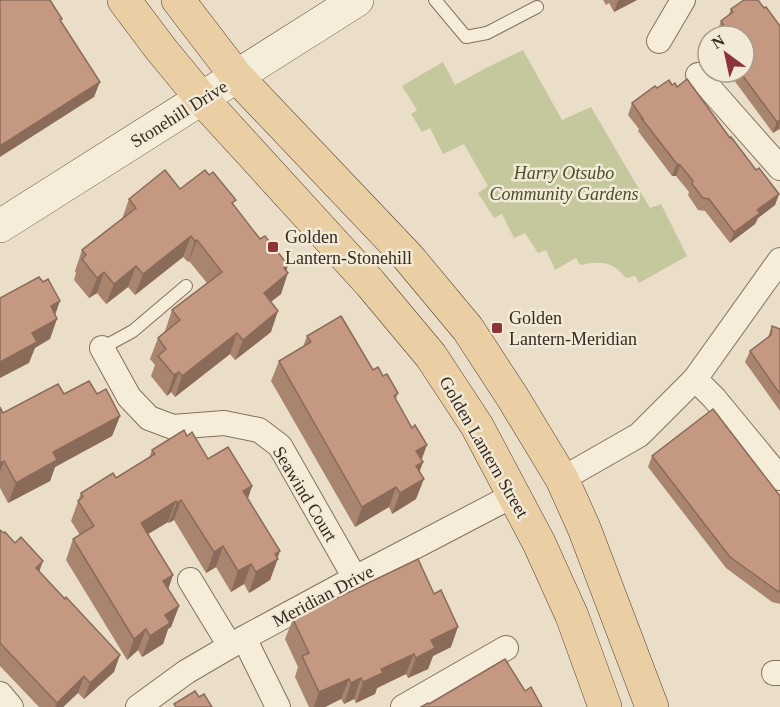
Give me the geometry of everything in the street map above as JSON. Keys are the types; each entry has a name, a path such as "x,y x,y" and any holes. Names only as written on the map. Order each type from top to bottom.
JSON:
{"main road":[{"name":"Golden Lantern Street","path":"124,0 154,41 202,99 370,283 431,356 477,426 539,543 572,616 605,707"},
{"path":"178,0 237,77 408,257 468,329 562,479 584,528 652,707"},
{"name":"Stonehill Drive","path":"0,226 357,0"},
{"path":"477,426 538,471 562,479"},
{"path":"514,495 552,522 584,528"}],"street":[{"path":"659,41 683,0"},
{"path":"706,84 780,168"},
{"path":"562,479 639,435 695,379 780,260"},
{"name":"Seawind Court","path":"102,348 129,397 149,418 174,427 224,423 258,430 280,446 355,578"},
{"path":"695,379 714,398 780,478"},
{"name":"Meridian Drive","path":"138,707 186,672 237,642 514,495"},
{"path":"190,580 237,642 278,707"},
{"path":"403,707 506,648"},
{"path":"0,694 11,707"}],"lane":[{"path":"435,0 466,37 487,33 537,7"},
{"path":"102,348 133,331 186,286"}],"green space":[{"name":"Harry Otsubo Community Gardens","path":"523,50 562,120 591,107 650,208 661,204 687,256 639,283 635,276 626,278 611,265 594,263 580,265 576,258 555,270 546,250 538,253 525,233 514,238 502,214 494,218 478,193 488,186 464,144 443,154 430,128 422,132 411,114 417,110 402,86 443,62 455,85"}],"building":[{"path":"0,0 50,0 62,19 60,20 100,82 0,146"},
{"path":"744,0 758,0 780,26 780,120 777,122 749,84 756,84 756,24 723,24 721,21 733,12 731,9"},
{"path":"687,79 730,138 756,170 759,168 779,194 757,210 760,213 734,232 709,199 703,198 692,184 693,181 677,164 632,103 655,86 657,88 669,80 677,87"},
{"path":"165,170 180,189 205,170 209,175 213,172 236,200 232,203 260,239 265,236 288,265 284,268 288,273 264,293 278,311 243,340 237,333 182,376 179,372 174,375 158,356 166,349 158,338 180,320 172,310 222,272 197,240 195,241 191,236 143,274 136,266 114,284 104,272 97,278 82,259 86,255 82,250 136,208 129,199"},
{"path":"39,277 43,282 48,279 60,301 51,306 57,319 32,333 37,342 0,362 0,298"},
{"path":"341,316 373,370 378,367 383,376 387,374 398,393 394,396 412,428 415,425 427,445 416,451 423,462 416,466 424,479 400,493 396,487 362,507 279,361 311,342 307,336"},
{"path":"772,326 780,329 780,394 750,351 771,335"},
{"path":"89,381 97,394 106,389 120,416 53,452 57,460 16,483 4,461 0,463 0,407 3,413 58,384 64,394"},
{"path":"713,409 780,496 780,592 730,557 652,456"},
{"path":"184,430 187,436 192,432 208,459 228,447 252,486 243,491 280,551 275,554 278,559 256,572 251,564 238,571 223,546 214,552 181,500 177,503 176,501 141,523 173,575 163,581 179,606 165,615 170,623 150,636 146,629 134,639 73,539 94,526 78,501 83,497 81,493 113,473 116,478 155,454 152,450"},
{"path":"0,530 15,543 21,537 43,561 36,568 120,655 90,683 84,676 57,703 0,643"},
{"path":"418,559 434,594 441,590 458,627 431,640 435,648 416,658 414,654 381,669 383,673 363,682 361,678 351,683 349,679 319,692 302,656 309,653 293,619"},
{"path":"505,659 525,691 531,687 542,707 421,707 429,704"},
{"path":"195,691 199,697 204,694 212,707 176,707 174,704"}],"place":[{"name":"Golden Lantern-Stonehill","path":"273,247"},
{"name":"Golden Lantern-Meridian","path":"497,328"}]}
